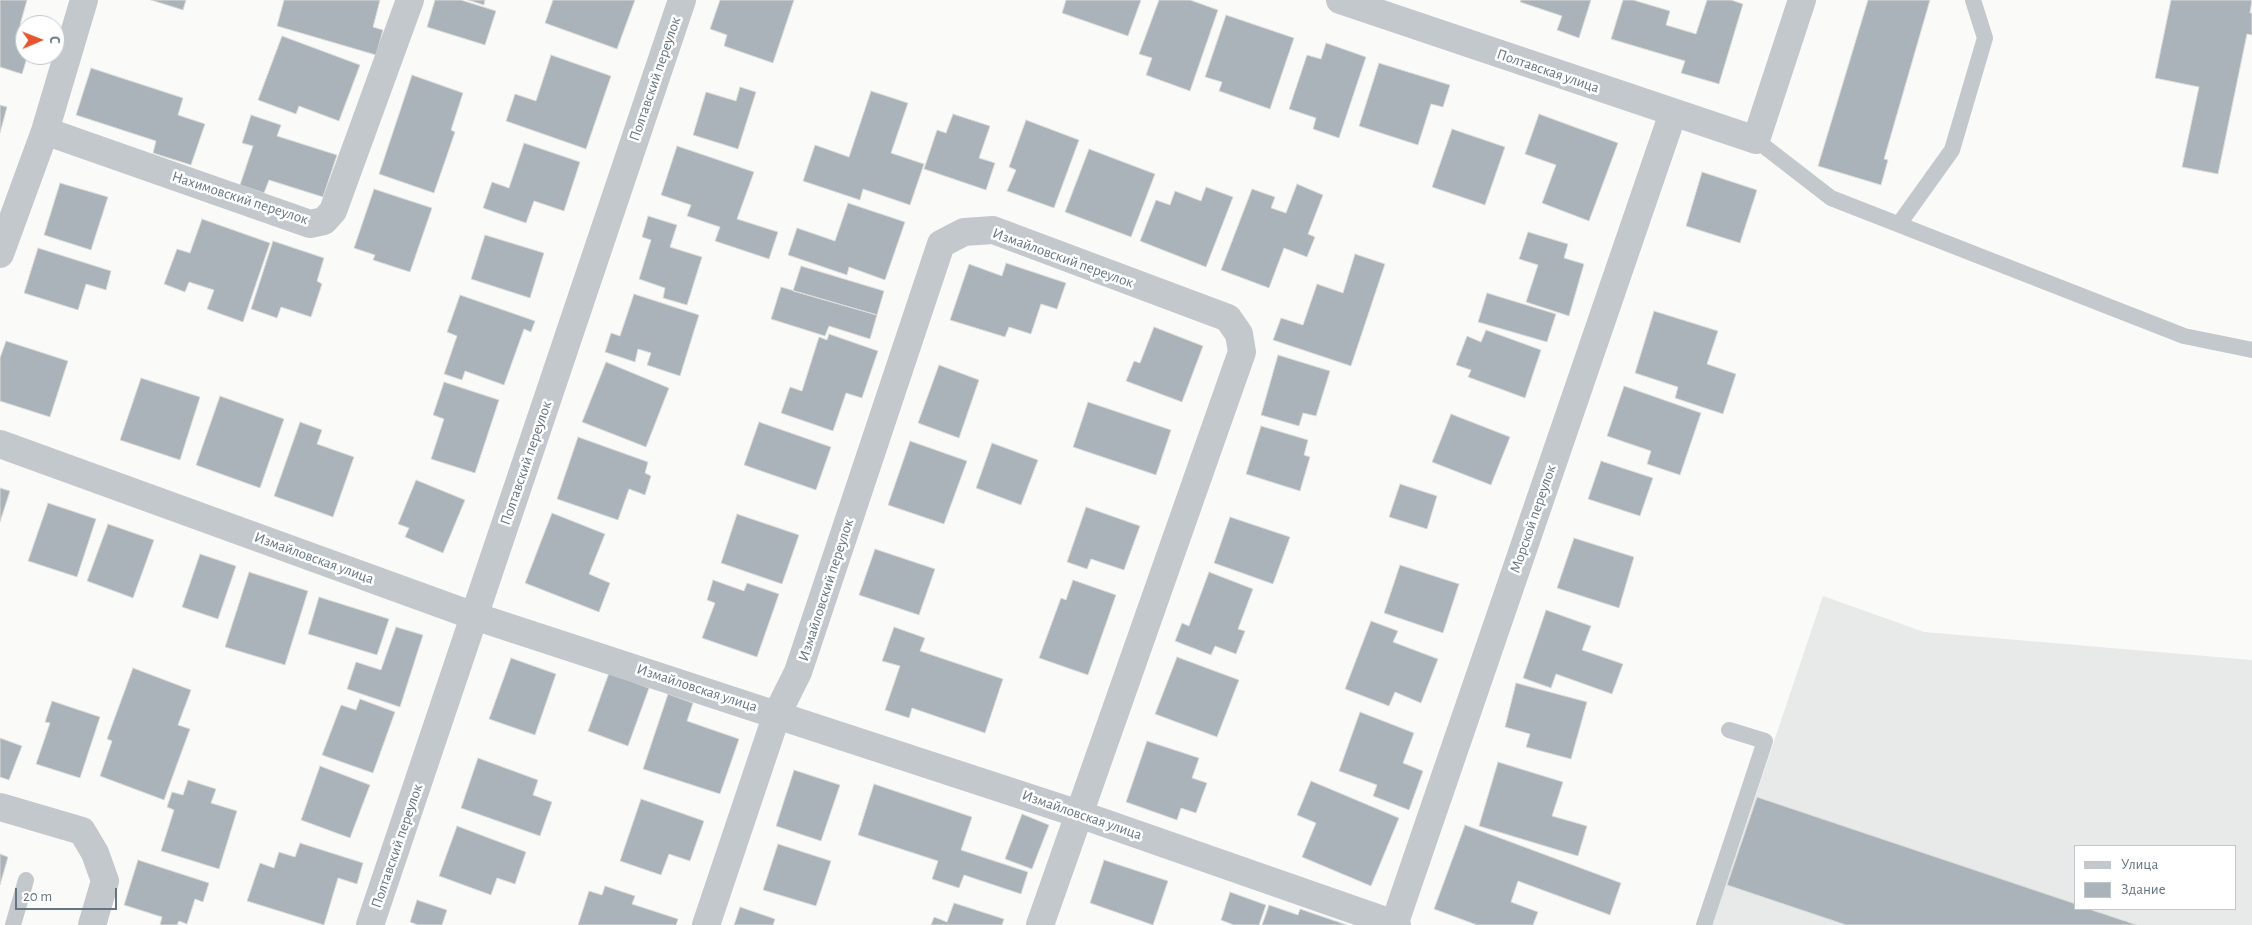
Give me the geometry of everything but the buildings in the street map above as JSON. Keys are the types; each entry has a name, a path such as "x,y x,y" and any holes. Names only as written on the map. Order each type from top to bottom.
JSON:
{"street":[{"path":"0,254 45,131 84,0"},
{"name":"Нахимовский переулок","path":"45,131 310,224 324,221 333,211 410,0"},
{"name":"Полтавский переулок","path":"370,925 682,0"},
{"name":"Полтавская улица","path":"1340,0 1399,9 1673,113 1756,140"},
{"path":"1756,140 1802,0"},
{"name":"Морской переулок","path":"1395,924 1673,113"},
{"name":"Измайловский переулок","path":"706,925 777,714 798,672 941,244 964,232 993,230 1228,318 1239,334 1242,352 1040,925"},
{"name":"Измайловская улица","path":"0,444 474,616 1079,814 1395,924"},
{"path":"0,807 82,832 96,853 105,881 92,925"}],"lane":[{"path":"1899,224 1952,150 1985,38 1973,0"},
{"path":"1756,140 1831,198 2184,336 2252,350"},
{"path":"1704,925 1764,741 1729,730"},
{"path":"13,925 26,880"}],"shaded area":[{"path":"1823,596 1924,632 2252,660 2252,925 1712,925"}]}
